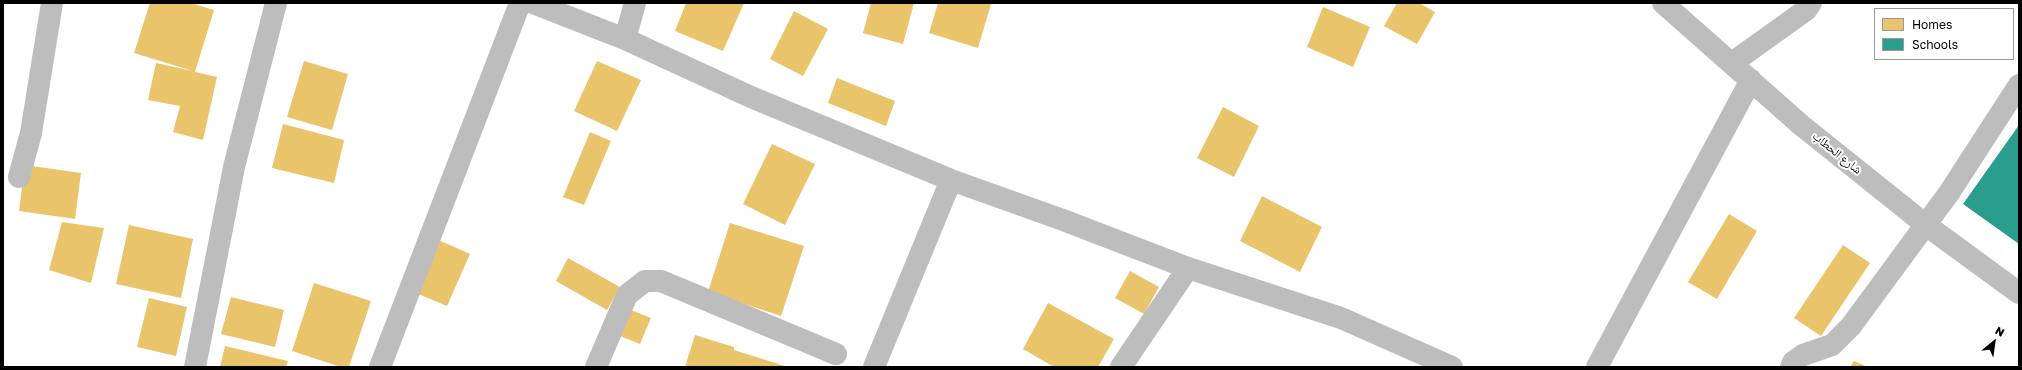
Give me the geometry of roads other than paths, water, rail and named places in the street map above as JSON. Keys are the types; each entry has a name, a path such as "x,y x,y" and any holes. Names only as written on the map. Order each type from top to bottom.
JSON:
{"street":[{"path":"19,177 31,133 52,3"},
{"path":"195,367 234,167 276,3"},
{"path":"380,367 520,3"},
{"path":"533,3 625,39 751,97 951,180 1063,220 1188,268 1341,318 1452,367"},
{"path":"625,39 635,3"},
{"name":"شارع الحطاب","path":"1663,3 1801,125 1926,226 2019,293"},
{"path":"1732,63 1806,10 1811,3"},
{"path":"1597,367 1751,80"},
{"path":"1791,367 1793,362 1803,355 1832,345 1851,326 1926,226 2019,85"},
{"path":"874,367 951,180"},
{"path":"1121,367 1188,268"},
{"path":"596,367 627,295 645,281 661,281 836,354"}]}
